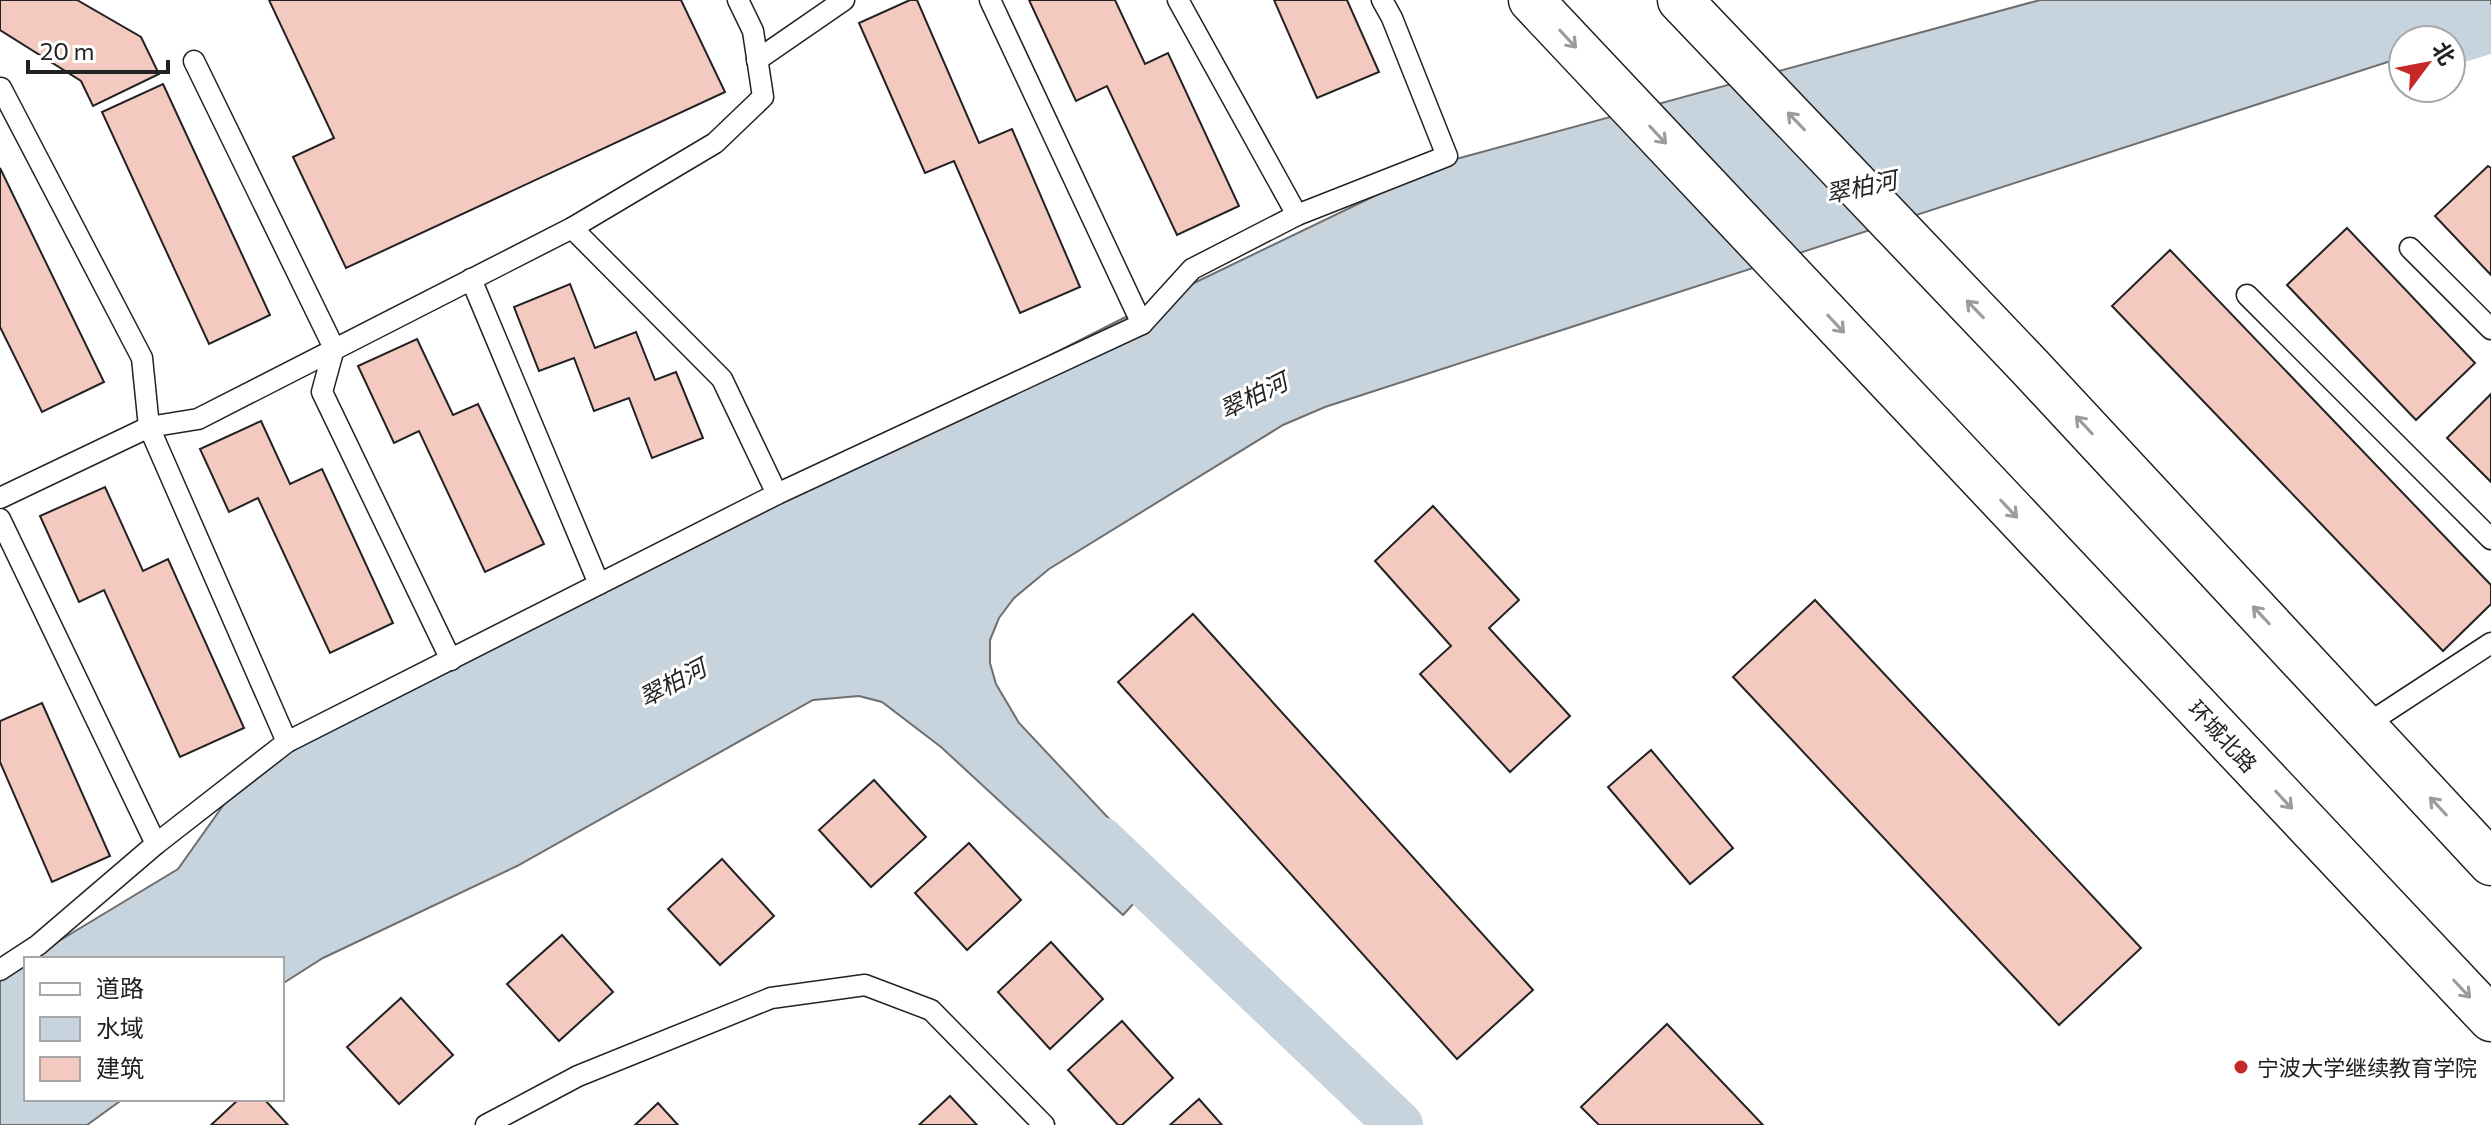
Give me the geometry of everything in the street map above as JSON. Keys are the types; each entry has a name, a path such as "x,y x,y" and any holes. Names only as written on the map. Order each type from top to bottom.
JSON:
{"main road":[{"name":"环城北路","path":"1531,0 2491,1019"},
{"path":"1681,0 2029,366 2491,863"}],"lane":[{"path":"0,498 149,427 198,419 572,228 715,143 763,97 753,31 738,0"},
{"path":"757,60 844,0"},
{"path":"990,0 1142,324"},
{"path":"1178,0 1297,215"},
{"path":"3,960 38,945 156,844 287,742 777,494 1142,324 1192,269 1297,215 1447,156 1382,0"},
{"path":"194,61 334,348 322,392 451,660"},
{"path":"1,88 142,358 149,427 287,742"},
{"path":"572,228 722,379 777,494"},
{"path":"2410,248 2491,329"},
{"path":"471,279 599,584"},
{"path":"2247,295 2491,539"},
{"path":"0,519 156,844"},
{"path":"2364,726 2491,643"},
{"path":"486,1125 578,1076 771,998 865,985 931,1010 1044,1125"}],"water":[{"path":"2040,0 2491,0 2491,28 2467,36 2467,24 2387,24 2387,62 1325,407 1283,425 1049,569 1014,598 999,618 990,640 990,663 996,684 1019,723 1161,874 1123,915 941,747 882,702 859,696 813,700 517,866 323,958 284,983 284,957 32,957 178,869 232,793 307,733 1165,297 1445,162"},
{"path":"24,962 24,1101 120,1101 87,1125 0,1125 0,977"}],"building":[{"path":"0,0 77,0 141,37 159,74 93,106 81,81 0,30"},
{"path":"269,0 681,0 725,92 346,268 293,157 334,138"},
{"path":"910,0 917,0 979,143 1012,129 1080,287 1020,313 954,161 925,173 859,23"},
{"path":"1029,0 1115,0 1145,64 1168,53 1239,206 1177,235 1107,86 1076,101"},
{"path":"1274,0 1347,0 1379,72 1317,98"},
{"path":"163,84 270,315 209,344 102,112"},
{"path":"2488,166 2491,168 2491,275 2435,216"},
{"path":"0,168 104,382 42,412 0,327"},
{"path":"2347,228 2475,363 2416,420 2287,285"},
{"path":"2170,250 2491,585 2491,604 2443,651 2112,306"},
{"path":"570,284 595,348 636,332 655,380 676,372 703,438 652,458 629,398 594,411 574,358 539,371 514,307"},
{"path":"417,339 453,415 478,404 544,544 485,572 419,431 394,443 358,366"},
{"path":"2491,394 2491,482 2447,438"},
{"path":"261,421 290,484 322,469 393,623 330,653 258,498 229,512 200,449"},
{"path":"105,487 143,571 168,559 244,728 180,757 104,590 79,602 40,516"},
{"path":"1433,506 1519,600 1489,628 1570,716 1510,772 1420,674 1451,646 1375,561"},
{"path":"1815,600 2141,948 2059,1025 1733,677"},
{"path":"1193,614 1533,990 1457,1059 1118,682"},
{"path":"42,703 110,856 52,882 0,762 0,721"},
{"path":"1651,750 1733,848 1690,884 1608,787"},
{"path":"874,780 926,837 871,887 819,830"},
{"path":"969,843 1021,900 967,950 915,893"},
{"path":"722,859 774,916 720,965 668,909"},
{"path":"562,935 613,992 559,1041 507,984"},
{"path":"1051,942 1103,999 1050,1049 998,992"},
{"path":"401,998 453,1055 399,1104 347,1047"},
{"path":"1122,1021 1173,1078 1122,1125 1118,1125 1068,1070"},
{"path":"1667,1024 1763,1125 1599,1125 1581,1107"},
{"path":"950,1096 977,1125 919,1125"},
{"path":"1199,1099 1222,1125 1170,1125"},
{"path":"237,1101 266,1101 288,1125 211,1125"},
{"path":"658,1103 678,1125 635,1125"}],"waterway":[{"name":"翠柏河","path":"2467,36 2491,29"},
{"path":"1101,841 1399,1125"}],"place":[{"name":"宁波大学继续教育学院","path":"2241,1067"}]}
